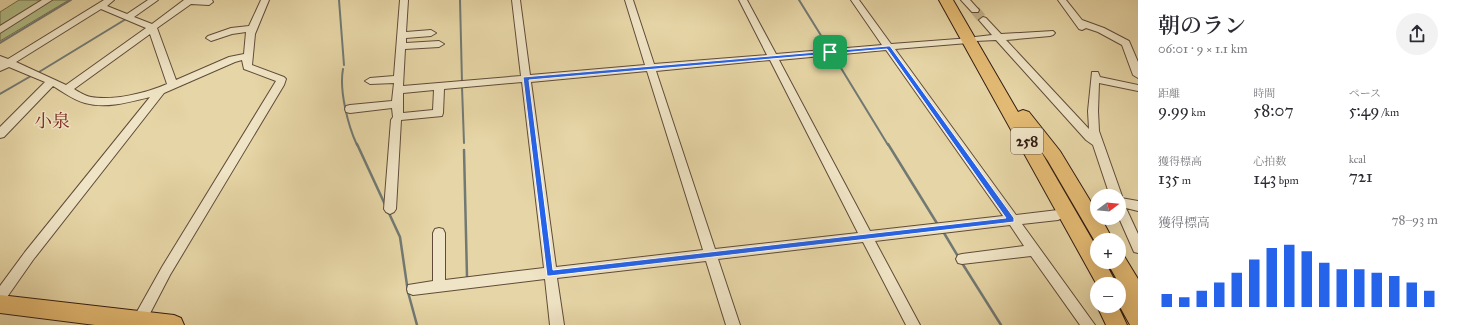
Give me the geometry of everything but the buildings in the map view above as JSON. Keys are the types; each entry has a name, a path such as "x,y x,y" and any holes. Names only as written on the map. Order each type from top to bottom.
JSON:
{"highway":[{"name":"258","path":"946,0 1022,114 1054,156 1090,208"},
{"name":"258","path":"956,0 1035,175 1091,277"},
{"name":"258","path":"998,93 1005,101 1103,277"},
{"name":"258","path":"1022,114 1090,235"},
{"path":"1122,269 1138,297"},
{"path":"1126,299 1138,319"},
{"path":"0,304 174,325"},
{"path":"0,315 81,325"}],"street":[{"path":"0,30 48,0"},
{"path":"0,68 5,61 110,0"},
{"path":"128,17 154,0"},
{"path":"139,321 166,271 281,83 281,79 247,67 247,56 249,54 252,29 265,0"},
{"path":"390,208 396,120 398,117 397,104 404,0"},
{"path":"516,0 557,325"},
{"path":"629,0 733,325"},
{"path":"743,0 913,325"},
{"path":"855,0 1088,325"},
{"path":"965,0 975,10"},
{"path":"1062,0 1085,30"},
{"path":"66,90 189,1 209,2"},
{"path":"100,6 152,27 173,86"},
{"path":"983,20 1090,137 1097,142"},
{"path":"1078,22 1101,30 1126,43 1138,76"},
{"path":"211,38 231,31 252,29"},
{"path":"402,35 431,33"},
{"path":"398,90 1000,37 1050,34"},
{"path":"401,46 439,44"},
{"path":"5,61 87,100 102,102 133,98 173,86 232,59 247,56"},
{"path":"1114,189 1097,142 1093,123 1095,76 1138,88"},
{"path":"370,81 399,79"},
{"path":"0,134 51,82"},
{"path":"398,117 438,113 439,86"},
{"path":"0,296 160,90"},
{"path":"350,109 397,104"},
{"path":"1126,206 1138,206"},
{"path":"413,289 1058,215"},
{"path":"1126,221 1138,248"},
{"path":"439,233 439,286"},
{"path":"962,259 1033,250"}],"green space":[{"path":"19,0 69,0 0,41 0,12"}],"waterway":[{"path":"0,43 71,0"},
{"path":"339,0 344,65"},
{"path":"460,0 462,82"},
{"path":"799,0 830,50"},
{"path":"39,72 126,19"},
{"path":"833,55 888,145"},
{"path":"343,69 342,87 345,108 350,128 357,145"},
{"path":"0,94 31,76"},
{"path":"462,87 464,143"},
{"path":"357,144 400,237 408,292 417,325"},
{"path":"888,144 938,225"},
{"path":"464,150 467,277"},
{"path":"944,233 959,258"},
{"path":"962,263 1001,325"}],"tunnel":[{"path":"975,10 983,20"}],"district":[{"name":"小泉","path":"52,121"}],"route":[{"path":"888,48 1012,220 550,273 526,78 830,52 888,48"}]}
